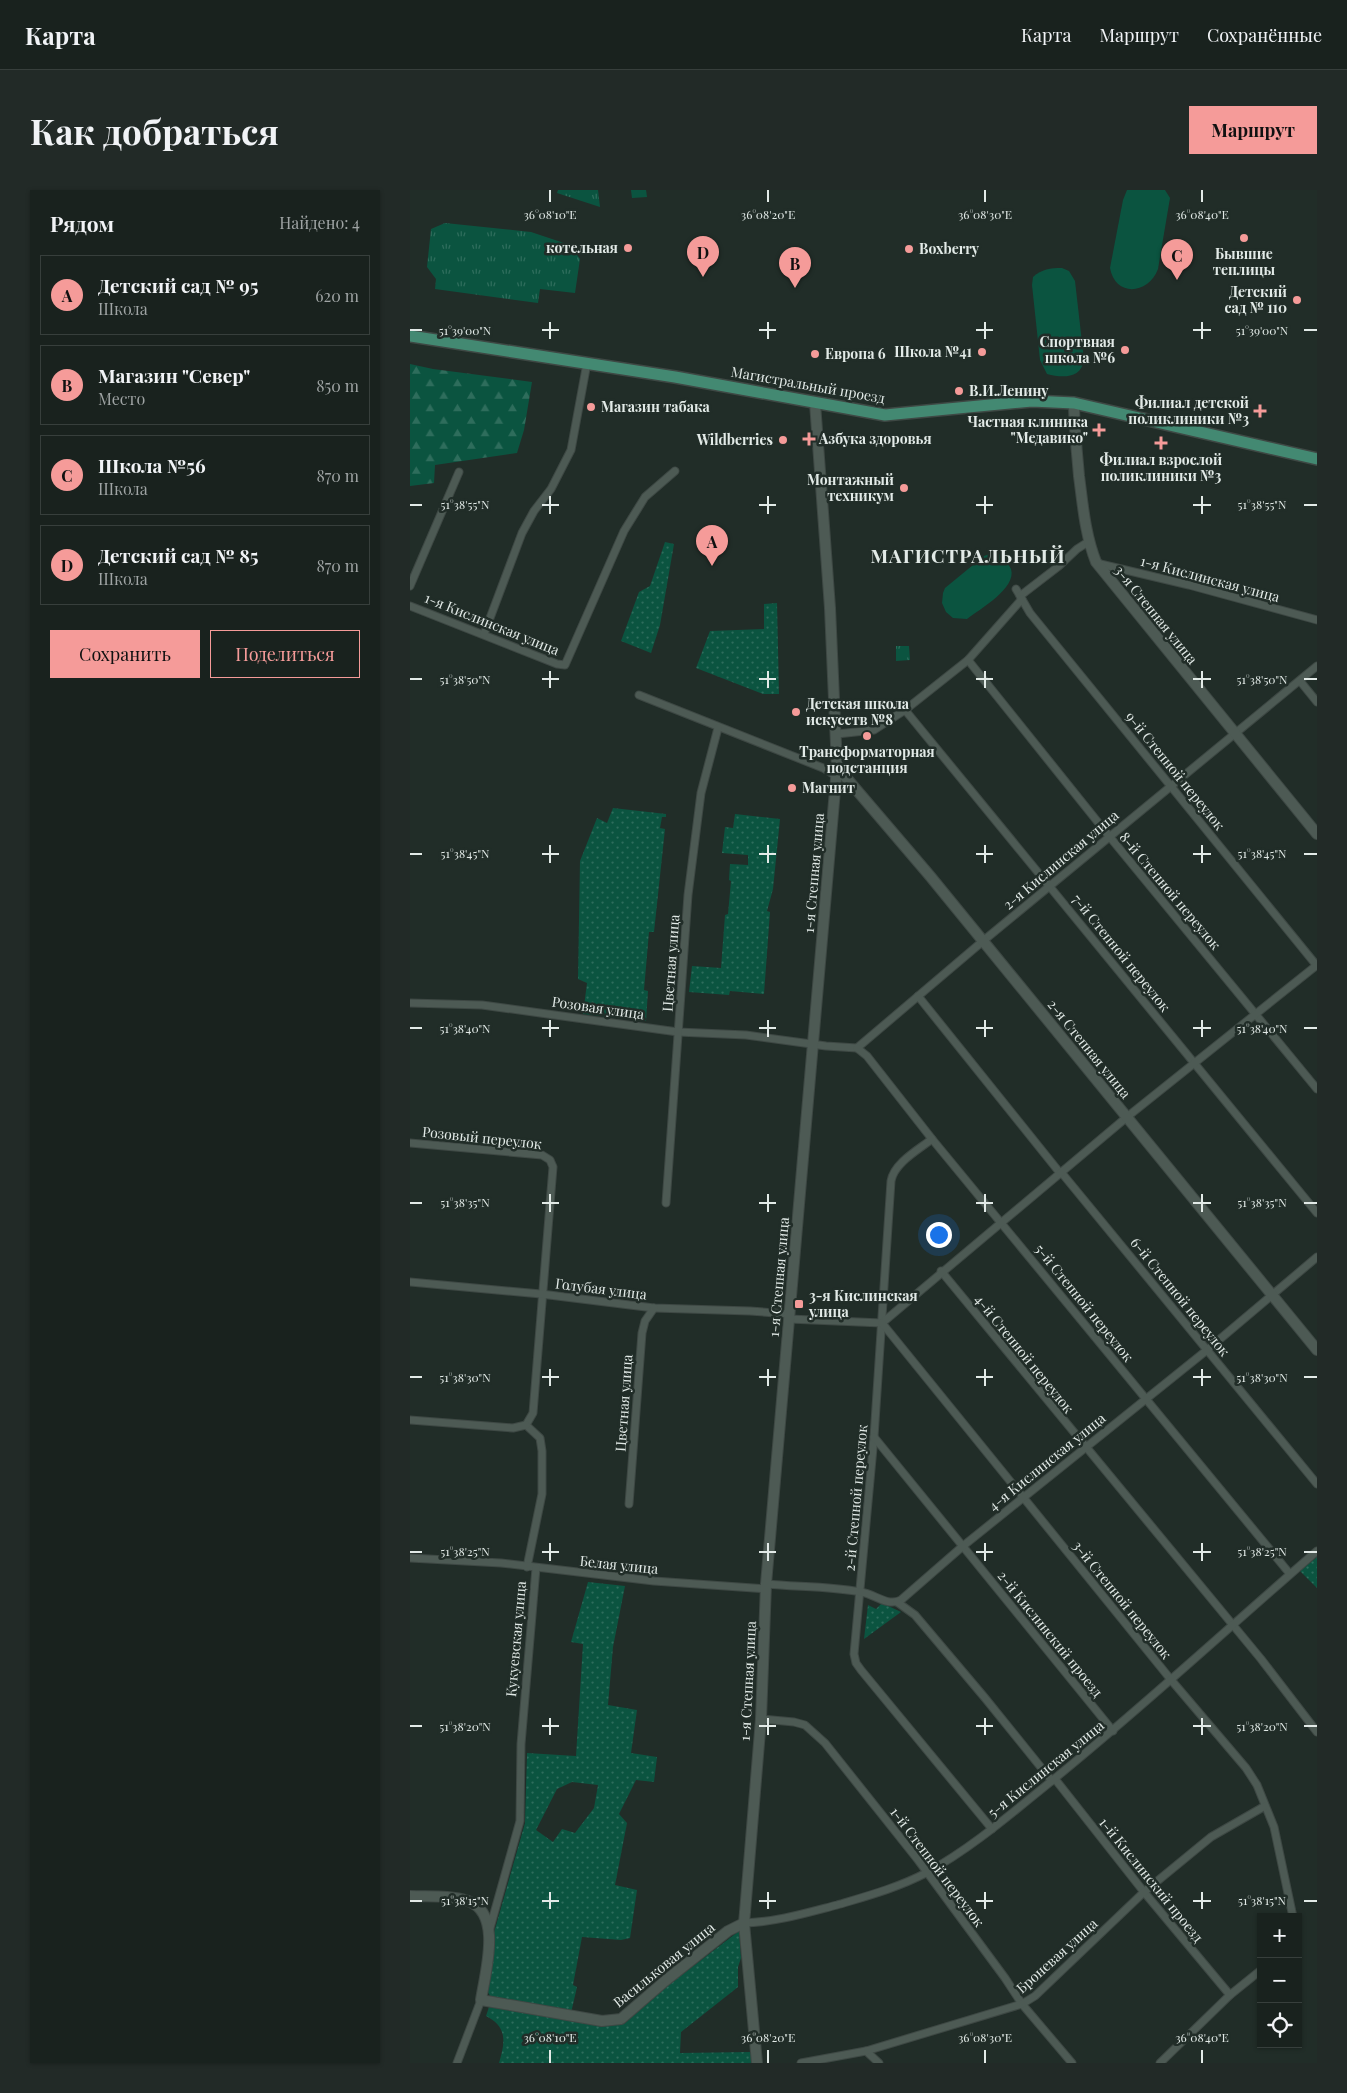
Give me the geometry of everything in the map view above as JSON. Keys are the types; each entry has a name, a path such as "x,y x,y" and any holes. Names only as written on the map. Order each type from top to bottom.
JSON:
{"main road":[{"name":"Магистральный проезд","path":"410,336 587,363 885,415 1032,401 1074,402 1317,459"}],"street":[{"path":"484,634 522,533 534,511 551,489 571,450 587,363"},
{"name":"3-я Степная улица","path":"1074,402 1075,434 1088,542 1096,562 1317,834"},
{"name":"1-я Степная улица","path":"757,2063 744,1923 761,1719 766,1587 837,771 837,734 815,403"},
{"name":"1-я Кислинская улица","path":"410,606 557,664 565,665 624,531 645,497 675,471"},
{"path":"410,586 459,472"},
{"path":"837,734 874,730 905,710 968,660 1021,598 1077,549 1088,542"},
{"name":"1-я Кислинская улица","path":"1096,562 1317,620"},
{"name":"9-й Степной переулок","path":"1016,589 1021,598 1317,966"},
{"name":"8-й Степной переулок","path":"968,660 1109,836 1317,1089"},
{"name":"2-я Кислинская улица","path":"857,1048 1109,836 1172,787 1317,666"},
{"path":"1300,681 1317,702"},
{"path":"639,695 718,728 823,768 837,771"},
{"name":"7-й Степной переулок","path":"905,710 1317,1213"},
{"name":"Цветная улица","path":"666,1203 688,895 700,793 718,728"},
{"name":"2-я Степная улица","path":"837,771 876,810 1317,1350"},
{"path":"789,1316 882,1323 1127,1117 1317,966"},
{"name":"6-й Степной переулок","path":"918,996 1060,1173 1317,1484"},
{"name":"Розовая улица","path":"410,1003 482,1005 678,1032 746,1035 813,1044"},
{"path":"813,1044 857,1048"},
{"name":"5-й Степной переулок","path":"857,1048 867,1056 932,1139 1290,1574"},
{"name":"2-й Степной переулок","path":"932,1139 892,1174 874,1437 854,1654 856,1663 992,1829"},
{"name":"Розовый переулок","path":"410,1143 542,1155 550,1160 553,1167 542,1294"},
{"name":"4-я Кислинская улица","path":"897,1602 962,1546 1024,1499 1145,1398 1207,1350 1317,1257"},
{"name":"4-й Степной переулок","path":"941,1272 1261,1659 1317,1732"},
{"name":"Голубая улица","path":"410,1282 542,1294 654,1308 750,1310 789,1316"},
{"path":"410,1420 513,1428 526,1425 533,1413 542,1294"},
{"name":"Цветная улица","path":"629,1504 642,1333 645,1321 654,1308"},
{"name":"3-й Степной переулок","path":"882,1323 1172,1680 1246,1768 1257,1785 1274,1827 1292,1913"},
{"name":"Кукуевская улица","path":"526,1425 540,1438 542,1468 542,1494 527,1567"},
{"name":"2-й Кислинский проезд","path":"874,1437 1113,1731"},
{"name":"5-я Кислинская улица","path":"744,1923 787,1919 872,1895 926,1873 992,1829 1113,1731 1317,1551"},
{"name":"Белая улица","path":"410,1558 474,1561 654,1581 766,1587"},
{"name":"Кукуевская улица","path":"457,2063 481,2000 490,1928 520,1821 521,1744 536,1568"},
{"path":"766,1587 860,1592 887,1602 897,1602"},
{"name":"1-й Кислинский проезд","path":"897,1602 915,1615 1230,1995"},
{"name":"1-й Степной переулок","path":"761,1719 794,1722 805,1725 813,1732 855,1780 1005,1978 1022,2004 1072,2063"},
{"name":"Броневая улица","path":"801,2063 866,2051 1022,2004 1035,1996 1144,1892 1211,1837 1266,1806"},
{"path":"410,1896 468,1901 478,1906 485,1915 490,1928"},
{"name":"Васильковая улица","path":"481,2000 602,2021 621,2019 664,1981 728,1931 744,1923"},
{"path":"1160,2063 1230,1995 1257,1973"},
{"path":"866,2051 879,2063"}],"green space":[{"path":"558,190 598,190 600,207 557,193"},
{"path":"631,190 646,190 647,197 632,198"},
{"path":"1127,190 1165,190 1170,198 1158,269 1147,284 1140,288 1132,289 1118,284 1110,268 1123,200"},
{"path":"445,223 531,232 570,245 580,259 575,293 540,289 538,303 435,289 436,279 427,267 431,229"},
{"path":"1062,268 1069,271 1075,281 1084,360 1079,371 1070,376 1047,374 1040,360 1032,285 1033,277 1040,272"},
{"path":"410,364 433,369 532,382 524,430 517,453 435,465 434,483 410,486"},
{"path":"665,542 674,544 660,625 651,653 621,641 639,592 650,586"},
{"path":"992,553 999,554 1010,567 1011,576 1008,583 1003,591 967,619 953,618 946,612 942,603 945,588 984,556"},
{"path":"777,603 779,694 763,694 696,668 710,631 764,629 764,604"},
{"path":"896,646 909,646 910,660 896,661"},
{"path":"613,808 666,814 666,817 662,817 660,828 665,829 654,932 649,932 644,990 648,991 646,1021 583,1014 587,983 578,979 580,861 597,818 607,823"},
{"path":"735,814 780,819 773,889 767,911 770,912 764,994 730,991 729,995 689,992 692,966 721,968 725,915 728,914 731,881 729,880 730,864 748,865 748,855 722,853 725,827 733,828"},
{"path":"1317,1557 1317,1588 1300,1571"},
{"path":"588,1582 625,1586 613,1647 608,1705 637,1710 631,1753 657,1757 654,1782 636,1780 619,1814 627,1823 615,1885 637,1890 630,1938 621,1940 582,1937 573,1985 577,1987 571,2013 492,1999 486,1989 493,1936 525,1823 527,1753 576,1756 583,1644 571,1642","holes":["572,1782 598,1785 594,1808 575,1833 562,1829 553,1842 536,1830 557,1789"]},
{"path":"882,1603 901,1612 864,1639 868,1605 876,1609"},
{"path":"739,1931 741,1958 738,1967 738,1987 681,2032 680,2053 752,2052 752,2063 499,2063 503,2049 503,2036 498,2025 486,2016 489,2007 601,2025 624,2024 670,1984"}],"place":[{"name":"Бывшие теплицы","path":"1244,238"},
{"name":"котельная","path":"628,248"},
{"name":"Boxberry","path":"909,249"},
{"name":"Детский сад № 85","path":"703,277"},
{"name":"Школа №56","path":"1177,280"},
{"name":"Магазин \"Север\"","path":"795,288"},
{"name":"Детский сад № 110","path":"1297,300"},
{"name":"Спортвная школа №6","path":"1125,350"},
{"name":"Школа №41","path":"982,352"},
{"name":"Европа 6","path":"815,354"},
{"name":"В.И.Ленину","path":"959,391"},
{"name":"Магазин табака","path":"591,407"},
{"name":"Филиал детской поликлиники №3","path":"1260,411"},
{"name":"Частная клиника \"Медавико\"","path":"1099,430"},
{"name":"Азбука здоровья","path":"809,439"},
{"name":"Wildberries","path":"783,440"},
{"name":"Филиал взрослой поликлиники №3","path":"1161,443"},
{"name":"Монтажный техникум","path":"904,488"},
{"name":"Детский сад № 95","path":"712,566"},
{"name":"Детская школа искусств №8","path":"796,712"},
{"name":"Трансформаторная подстанция","path":"867,736"},
{"name":"Магнит","path":"792,788"},
{"name":"3-я Кислинская улица","path":"799,1304"}],"district":[{"name":"МАГИСТРАЛЬНЫЙ","path":"968,556"}]}
